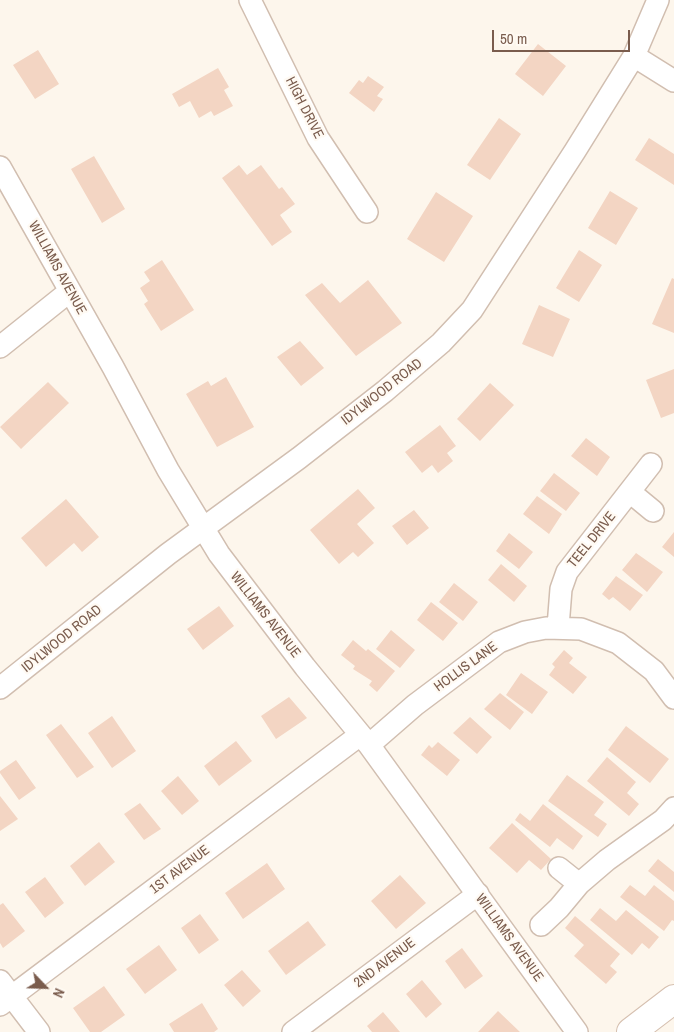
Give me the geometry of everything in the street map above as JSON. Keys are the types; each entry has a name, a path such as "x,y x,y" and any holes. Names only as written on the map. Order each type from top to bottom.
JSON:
{"street":[{"name":"HIGH DRIVE","path":"250,0 318,138 367,212"},
{"name":"IDYLWOOD ROAD","path":"0,688 168,554 385,392 430,354 472,310 575,152 634,56 658,0"},
{"path":"634,56 674,81"},
{"name":"WILLIAMS AVENUE","path":"0,167 168,470 203,529 236,579 365,740 577,1032"},
{"path":"0,348 70,291"},
{"name":"TEEL DRIVE","path":"558,627 561,590 567,572 651,464"},
{"path":"630,492 654,511"},
{"name":"HOLLIS LANE","path":"365,740 499,642 525,632 558,627 582,629 618,643 654,671 674,698"},
{"name":"1ST AVENUE","path":"4,994 365,740"},
{"path":"541,925 559,908 579,884 608,860 663,820 674,808"},
{"path":"559,868 579,884"},
{"name":"2ND AVENUE","path":"293,1032 478,894"},
{"path":"4,994 39,1032"},
{"path":"631,1032 674,999"}],"building":[{"path":"538,44 566,66 543,96 515,74"},
{"path":"38,50 59,84 35,99 13,65"},
{"path":"218,68 229,87 224,90 233,106 214,116 211,111 199,118 190,101 179,107 172,94"},
{"path":"368,76 384,87 377,96 383,99 374,112 349,93 359,80 363,83"},
{"path":"499,118 521,134 490,180 467,165"},
{"path":"649,138 674,154 674,185 635,160"},
{"path":"94,156 125,209 102,223 71,169"},
{"path":"239,165 247,175 261,165 279,189 282,187 295,204 280,215 292,232 272,246 222,178"},
{"path":"610,191 638,208 616,245 588,228"},
{"path":"436,192 473,216 444,262 407,239"},
{"path":"579,250 602,265 579,302 556,288"},
{"path":"162,260 194,310 161,331 144,304 148,301 140,288 150,281 144,272"},
{"path":"672,278 674,279 674,333 652,324"},
{"path":"368,280 402,323 356,356 305,295 322,283 340,303"},
{"path":"539,305 570,319 553,357 522,344"},
{"path":"300,341 324,368 301,386 277,357"},
{"path":"674,369 674,413 661,418 646,380"},
{"path":"226,377 254,427 217,447 186,394 208,381 211,386"},
{"path":"48,382 69,403 21,449 0,427"},
{"path":"490,383 514,405 480,441 457,419"},
{"path":"440,425 456,446 447,453 453,461 438,473 432,465 422,473 405,452"},
{"path":"586,438 610,457 597,476 571,456"},
{"path":"554,473 580,493 566,511 540,491"},
{"path":"358,489 375,508 357,524 374,543 358,557 353,552 339,564 310,530"},
{"path":"537,496 562,514 549,534 523,514"},
{"path":"66,499 99,537 82,552 74,543 46,567 21,538"},
{"path":"414,510 429,528 407,545 392,526"},
{"path":"674,532 674,557 662,547"},
{"path":"509,533 533,552 519,569 496,551"},
{"path":"636,553 663,572 647,592 622,570"},
{"path":"501,564 527,586 514,602 488,580"},
{"path":"616,576 643,595 630,611 613,597 609,600 602,594"},
{"path":"454,583 478,602 463,621 439,602"},
{"path":"431,602 458,623 443,641 417,620"},
{"path":"219,606 234,626 203,650 187,629"},
{"path":"391,630 415,650 400,668 376,649"},
{"path":"353,640 366,651 368,649 395,671 377,692 369,685 372,681 353,669 355,666 341,655"},
{"path":"564,650 573,658 569,663 587,677 573,694 549,675 555,667 552,664"},
{"path":"521,673 548,692 532,714 506,695"},
{"path":"500,693 524,712 510,730 484,709"},
{"path":"289,697 307,718 276,739 261,716"},
{"path":"112,716 136,751 112,768 88,733"},
{"path":"470,717 492,737 477,754 453,733"},
{"path":"61,724 94,767 77,778 46,735"},
{"path":"626,726 669,759 650,783 608,750"},
{"path":"236,741 252,761 219,786 204,766"},
{"path":"438,742 460,760 447,776 421,755 429,745 432,748"},
{"path":"607,757 636,782 627,793 639,804 629,816 587,781"},
{"path":"16,760 36,788 19,800 0,773 0,771"},
{"path":"567,775 604,802 594,815 607,824 598,837 548,801"},
{"path":"178,776 199,801 182,815 161,791"},
{"path":"0,796 18,819 0,831"},
{"path":"140,803 161,829 144,840 124,814"},
{"path":"543,804 583,836 573,850 557,838 550,847 515,820 520,813 530,821"},
{"path":"512,823 551,859 541,870 529,860 517,873 489,848"},
{"path":"99,842 115,862 85,886 70,866"},
{"path":"658,859 674,872 674,892 648,871"},
{"path":"267,863 285,889 243,919 225,893"},
{"path":"400,875 426,903 396,929 371,901"},
{"path":"45,877 64,903 45,918 25,892"},
{"path":"630,885 645,896 654,885 674,901 674,921 672,920 664,931 620,897"},
{"path":"3,903 25,931 3,948 0,943 0,905"},
{"path":"600,908 616,921 626,910 659,937 649,949 642,943 632,955 590,920"},
{"path":"200,914 219,940 199,954 181,928"},
{"path":"575,916 620,954 610,966 617,972 606,984 574,956 584,945 565,928"},
{"path":"308,921 326,945 286,975 268,951"},
{"path":"159,945 177,970 145,994 126,969"},
{"path":"462,948 483,976 465,989 445,961"},
{"path":"242,970 261,991 243,1007 224,985"},
{"path":"422,980 442,1004 426,1018 406,994"},
{"path":"104,986 125,1015 101,1032 90,1032 73,1008"},
{"path":"202,1003 218,1029 214,1032 174,1032 169,1024"},
{"path":"498,1011 520,1032 478,1032"},
{"path":"383,1012 400,1032 372,1032 367,1026"}]}
